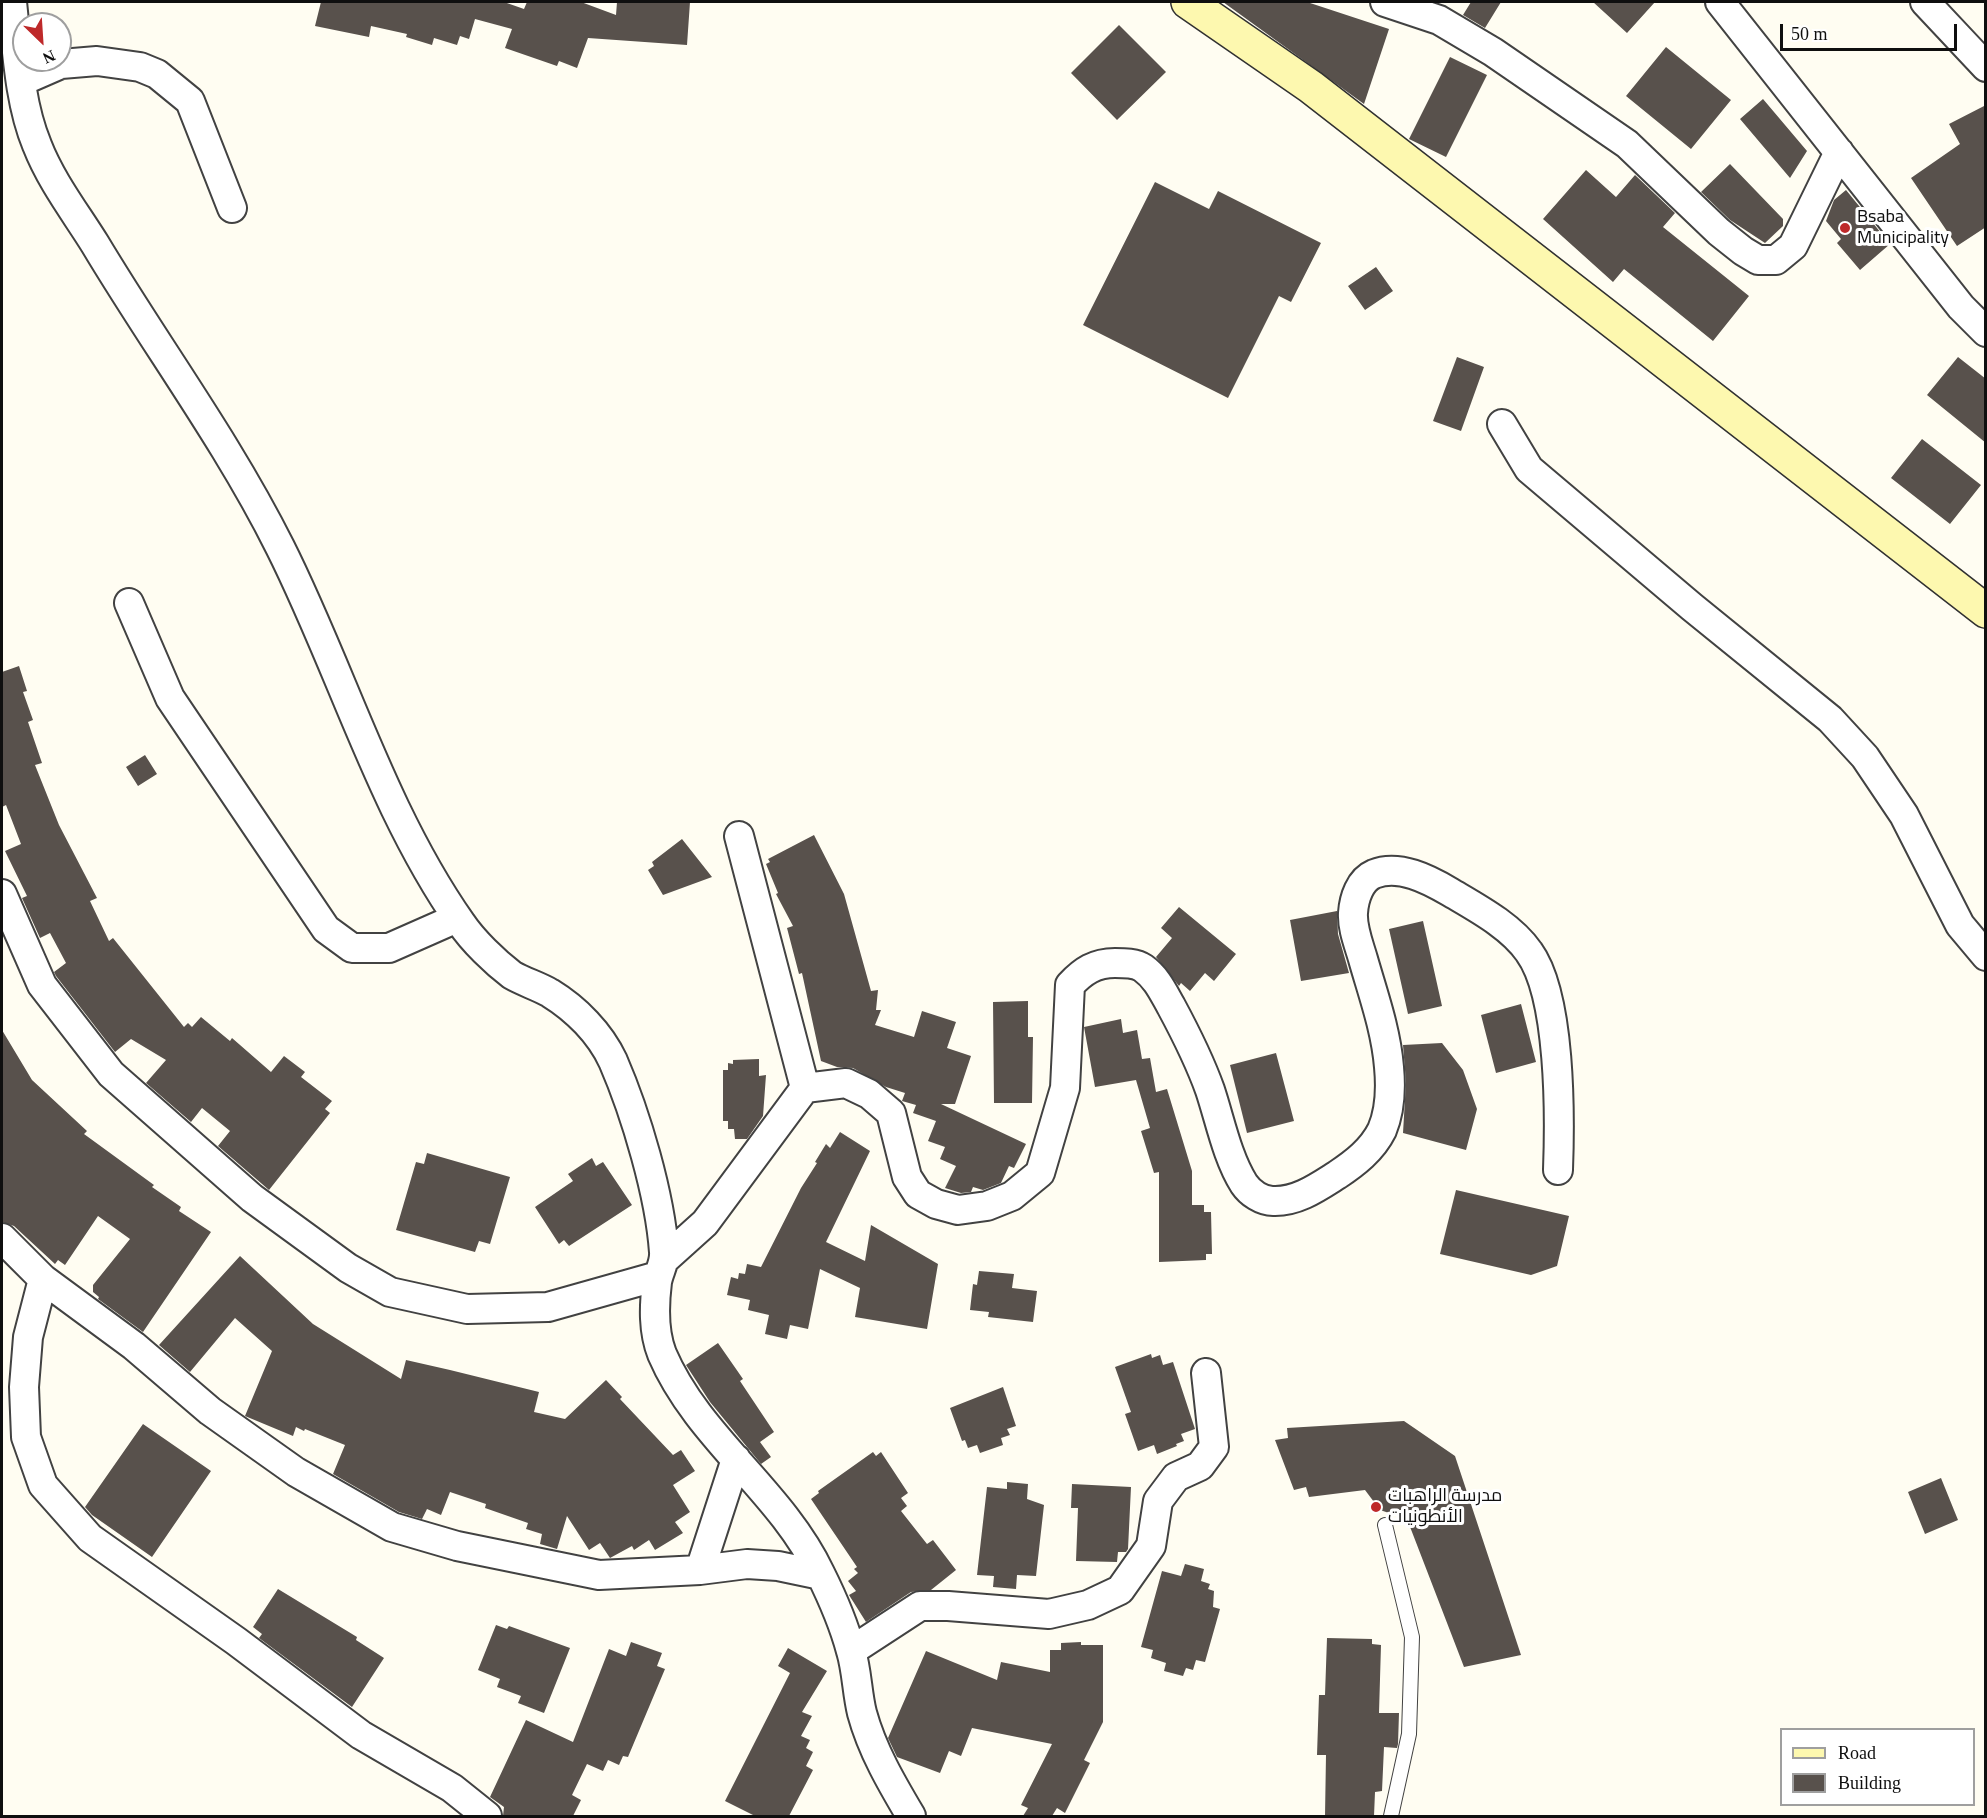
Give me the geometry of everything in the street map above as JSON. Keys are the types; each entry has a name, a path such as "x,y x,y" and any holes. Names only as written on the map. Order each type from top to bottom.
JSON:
{"street":[{"path":"12,2 22,81 33,133 49,172 143,324 184,382 249,488 281,549 409,836 464,928 513,975 549,992 570,1008 592,1029 612,1058 648,1166 662,1268 654,1322 661,1350 676,1380 699,1414 796,1529 821,1575 851,1651 866,1723 875,1748 911,1816"},
{"path":"1188,2 1311,87 1986,610"},
{"path":"1385,2 1439,20 1493,52 1627,144 1719,232 1758,260 1776,260 1792,246 1839,152"},
{"path":"1720,2 1961,307 1986,332"},
{"path":"1925,2 1986,67"},
{"path":"22,81 61,64 97,61 140,67 157,74 190,101 232,208"},
{"path":"1502,424 1529,470 1830,719 1865,756 1904,815 1960,925 1986,956"},
{"path":"129,603 170,698 326,929 352,948 389,948 457,918"},
{"path":"739,836 805,1088"},
{"path":"2,894 42,985 111,1074 252,1198 348,1268 390,1292 467,1309 548,1307 662,1268 705,1223 805,1088 846,1083 869,1094 891,1113 907,1177 918,1194 936,1204 958,1210 987,1206 1012,1196 1040,1173 1065,1088 1070,985 1093,966 1122,963 1141,966 1156,980 1179,1021 1209,1086 1226,1142 1244,1184 1256,1196 1270,1201 1293,1199 1351,1165 1372,1146 1382,1129 1389,1105 1389,1067 1384,1039 1355,932 1353,914 1358,891 1366,878 1384,870 1410,873 1441,887 1496,922 1530,953 1545,986 1559,1084 1558,1170"},
{"path":"2,1238 43,1279 134,1346 210,1411 296,1472 392,1527 457,1546 599,1575 700,1570 747,1564 778,1566 821,1575"},
{"path":"43,1279 28,1337 24,1387 26,1437 43,1485 90,1538 236,1641 361,1735 452,1788 487,1816"},
{"path":"851,1651 920,1606 1049,1614 1088,1605 1120,1590 1151,1546 1158,1501 1176,1477 1200,1466 1214,1447 1206,1373"},
{"path":"700,1570 736,1459"}],"lane":[{"path":"1385,1524 1412,1637 1409,1734 1391,1816"}],"building":[{"path":"321,2 504,2 524,9 527,2 581,2 616,15 617,2 690,2 687,45 588,38 577,68 559,61 557,66 505,48 512,29 475,19 469,39 460,36 457,45 434,38 432,45 406,37 407,34 371,26 369,37 315,26"},
{"path":"1223,2 1307,2 1389,29 1364,104"},
{"path":"1471,2 1501,2 1485,28 1463,15"},
{"path":"1593,2 1655,2 1627,33"},
{"path":"1119,25 1166,72 1117,120 1071,73"},
{"path":"1666,47 1731,100 1691,149 1626,96"},
{"path":"1450,57 1487,75 1446,157 1409,139"},
{"path":"1763,99 1807,151 1790,178 1740,119"},
{"path":"1986,105 1986,227 1957,246 1911,178 1960,144 1949,124"},
{"path":"1730,164 1783,219 1783,226 1765,243 1730,220 1701,192"},
{"path":"1586,170 1616,197 1635,175 1675,213 1663,227 1749,296 1713,341 1624,269 1613,282 1543,219"},
{"path":"1155,182 1209,209 1218,191 1321,243 1291,302 1279,296 1228,398 1083,325"},
{"path":"1846,190 1890,244 1860,270 1837,243 1841,239 1826,221 1834,200"},
{"path":"1376,267 1393,291 1365,310 1348,286"},
{"path":"1457,357 1484,367 1461,431 1433,421"},
{"path":"1958,357 1986,379 1986,443 1927,395"},
{"path":"1922,439 1981,485 1950,524 1891,478"},
{"path":"19,666 27,691 23,692 33,720 28,722 42,763 35,765 59,825 97,898 90,901 109,941 113,938 184,1027 188,1023 192,1027 201,1017 230,1041 232,1038 271,1072 284,1056 305,1072 301,1077 332,1101 325,1109 330,1113 269,1190 218,1146 230,1131 202,1108 191,1122 146,1083 166,1060 131,1039 115,1052 54,972 66,963 50,933 40,938 22,898 27,896 5,851 21,844 6,805 2,807 2,672"},
{"path":"145,755 157,774 138,786 126,767"},
{"path":"814,835 844,894 871,991 878,990 876,1010 881,1010 875,1025 914,1037 922,1011 956,1022 947,1048 971,1056 955,1104 941,1104 1026,1144 1014,1168 1009,1166 1001,1183 983,1190 973,1187 971,1192 961,1193 945,1188 956,1166 940,1159 945,1147 928,1141 936,1121 913,1113 916,1105 902,1101 905,1093 886,1087 853,1068 837,1067 821,1061 802,973 799,974 787,928 793,926 776,894 778,893 766,864 770,862 768,859"},
{"path":"682,839 712,877 663,895 648,870 654,866 652,862"},
{"path":"1179,907 1236,954 1214,981 1205,973 1190,991 1181,983 1179,986 1156,957 1172,938 1161,928"},
{"path":"1337,911 1338,934 1349,973 1301,981 1290,920"},
{"path":"1423,921 1442,1006 1408,1014 1389,929"},
{"path":"1028,1001 1028,1037 1033,1037 1032,1103 994,1103 993,1002"},
{"path":"1521,1004 1536,1062 1496,1073 1481,1015"},
{"path":"1121,1019 1123,1033 1137,1030 1142,1059 1150,1058 1156,1092 1167,1089 1192,1171 1192,1205 1204,1205 1204,1212 1211,1212 1212,1254 1206,1254 1206,1260 1159,1262 1159,1172 1154,1173 1141,1131 1150,1128 1136,1080 1095,1087 1084,1027"},
{"path":"2,1030 32,1080 87,1131 84,1134 154,1185 152,1187 181,1207 179,1211 211,1232 143,1332 98,1299 99,1297 93,1292 93,1285 130,1239 98,1216 65,1265 58,1260 55,1264 14,1226 2,1222"},
{"path":"1442,1043 1463,1070 1477,1109 1466,1150 1403,1133 1406,1082 1403,1045"},
{"path":"1276,1053 1294,1121 1247,1133 1230,1065"},
{"path":"759,1059 759,1076 766,1075 763,1116 747,1139 735,1139 734,1129 728,1129 728,1121 723,1121 723,1070 728,1070 728,1063 733,1064 733,1060"},
{"path":"840,1132 870,1151 826,1242 865,1261 871,1225 938,1264 927,1329 855,1317 860,1288 820,1269 808,1329 790,1325 787,1339 765,1334 769,1315 748,1310 750,1300 727,1295 731,1277 738,1279 739,1273 745,1274 747,1264 761,1267 801,1188 817,1163 815,1162 826,1144 830,1148"},
{"path":"427,1153 510,1177 490,1244 479,1241 475,1252 396,1230 416,1162 424,1164"},
{"path":"592,1158 596,1166 603,1162 632,1205 569,1246 564,1240 559,1244 535,1207 573,1181 568,1174"},
{"path":"1456,1190 1569,1216 1557,1266 1531,1275 1440,1254"},
{"path":"240,1256 313,1324 401,1379 406,1360 450,1370 539,1392 534,1412 565,1419 606,1380 622,1397 620,1399 673,1455 681,1450 695,1471 673,1485 690,1512 675,1522 683,1533 655,1550 649,1540 634,1550 632,1546 610,1558 600,1543 589,1550 567,1516 557,1549 540,1544 542,1534 526,1529 528,1523 485,1508 486,1504 450,1492 441,1515 427,1509 422,1519 399,1512 333,1474 345,1445 296,1427 293,1436 245,1416 272,1351 235,1318 190,1372 159,1345"},
{"path":"979,1271 1014,1274 1012,1288 1037,1291 1033,1322 988,1317 989,1312 970,1310 973,1284 977,1285"},
{"path":"718,1343 743,1379 740,1381 774,1432 760,1442 771,1457 761,1464 710,1402 686,1365"},
{"path":"1151,1354 1152,1358 1160,1355 1163,1365 1173,1362 1195,1429 1181,1434 1184,1441 1176,1444 1177,1446 1157,1454 1154,1445 1138,1451 1125,1414 1131,1412 1115,1367"},
{"path":"1003,1387 1016,1426 1007,1429 1010,1435 1001,1438 1003,1445 980,1453 977,1445 968,1448 965,1440 962,1441 950,1408"},
{"path":"1404,1421 1455,1456 1521,1655 1464,1667 1407,1519 1380,1510 1365,1490 1309,1497 1306,1487 1294,1490 1275,1440 1288,1438 1287,1428"},
{"path":"143,1424 211,1471 152,1557 92,1515 85,1507"},
{"path":"873,1452 876,1456 881,1452 908,1493 901,1498 907,1506 901,1511 927,1544 933,1540 956,1570 931,1590 911,1592 866,1622 849,1595 856,1591 848,1581 858,1573 854,1569 857,1567 811,1499 819,1493 818,1491"},
{"path":"1941,1478 1958,1520 1925,1534 1908,1492"},
{"path":"1007,1482 1028,1484 1027,1499 1044,1505 1036,1576 1017,1575 1016,1589 993,1587 994,1576 977,1575 987,1487 1007,1489"},
{"path":"1072,1484 1131,1487 1128,1549 1126,1552 1118,1552 1117,1562 1076,1561 1078,1508 1071,1508"},
{"path":"1185,1564 1204,1569 1201,1581 1210,1584 1208,1589 1214,1591 1213,1607 1220,1609 1205,1662 1196,1660 1193,1670 1186,1668 1183,1676 1164,1671 1166,1663 1151,1658 1153,1650 1141,1647 1162,1571 1181,1576"},
{"path":"278,1589 357,1637 356,1640 384,1658 352,1707 259,1638 262,1634 253,1627"},
{"path":"496,1625 507,1629 509,1626 570,1648 544,1713 518,1703 521,1696 497,1687 500,1679 478,1670"},
{"path":"1327,1638 1372,1639 1372,1644 1381,1645 1379,1713 1399,1713 1397,1748 1384,1747 1382,1791 1375,1792 1374,1816 1325,1816 1326,1755 1317,1755 1319,1695 1325,1695"},
{"path":"631,1642 662,1653 657,1666 665,1669 628,1757 623,1756 619,1765 608,1760 603,1771 587,1764 572,1795 581,1800 573,1816 503,1816 504,1807 490,1797 526,1720 573,1742 609,1649 626,1656"},
{"path":"1081,1642 1081,1645 1103,1645 1103,1722 1084,1760 1090,1763 1065,1813 1057,1808 1052,1816 1023,1816 1028,1808 1021,1805 1052,1744 972,1728 961,1756 949,1751 940,1773 897,1757 888,1738 926,1651 997,1680 1001,1662 1050,1672 1050,1650 1061,1650 1061,1643"},
{"path":"788,1648 827,1671 802,1712 812,1716 801,1736 810,1740 806,1748 813,1752 806,1766 813,1770 789,1816 755,1816 725,1801 790,1673 778,1666"}],"place":[{"name":"Bsaba Municipality","path":"1845,228"},
{"name":"مدرسة الراهبات الأنطونيات","path":"1376,1507"}]}
